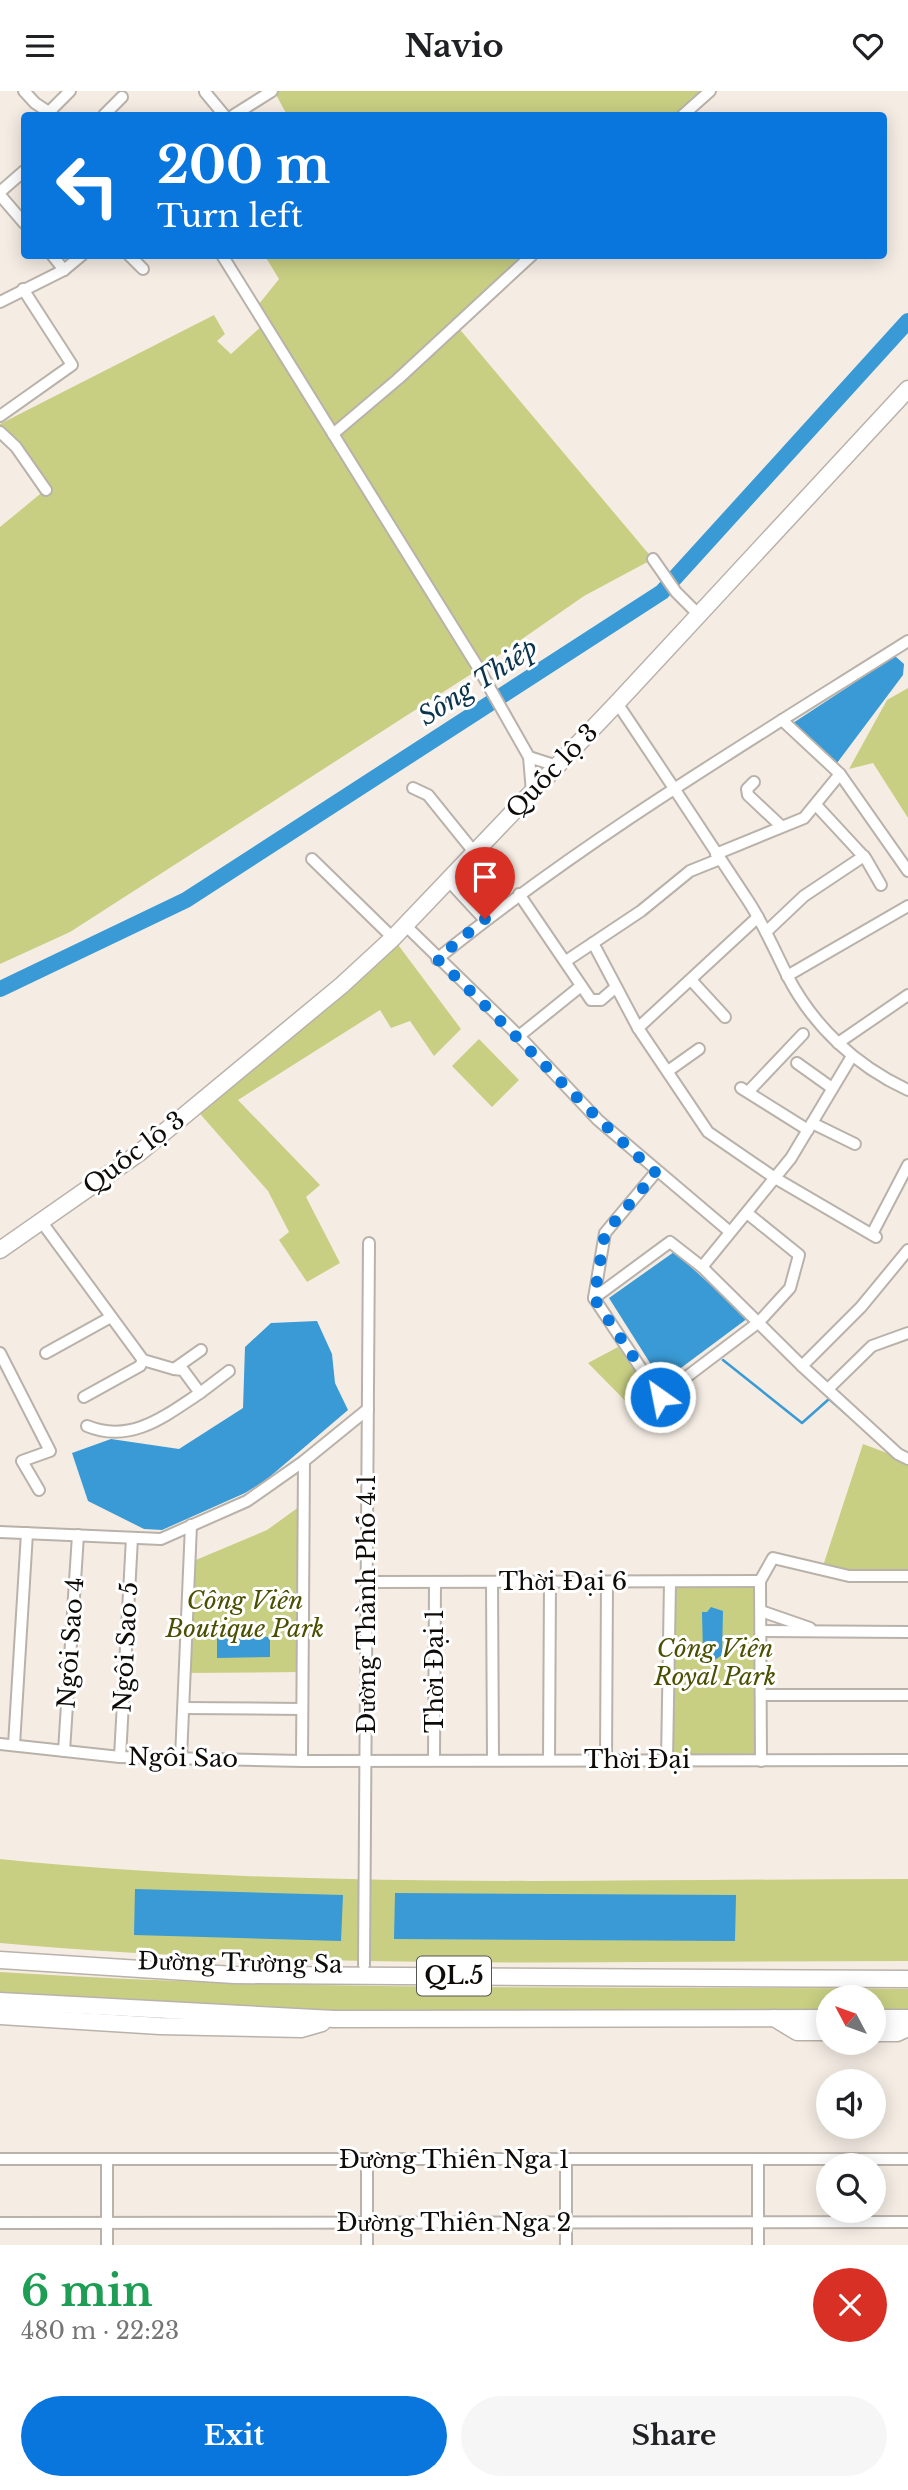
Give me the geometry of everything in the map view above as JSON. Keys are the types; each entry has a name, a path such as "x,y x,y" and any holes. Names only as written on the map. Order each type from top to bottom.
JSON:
{"highway":[{"name":"Quốc lộ 3","path":"1,1245 41,1221 139,1153 342,985 393,938 617,703 908,389"},
{"name":"Đường Trường Sa","path":"0,1951 203,1964 444,1967 479,1976"},
{"name":"Đường Trường Sa","path":"0,1960 234,1975 908,1978"},
{"name":"Đường Trường Sa","path":"0,2001 334,2019 816,2018"},
{"name":"Đường Trường Sa","path":"0,2015 160,2026 301,2029 334,2019"},
{"name":"Đường Trường Sa","path":"774,2018 797,2032 816,2032"},
{"path":"886,2018 908,2018"},
{"path":"886,2033 897,2033 908,2028"}],"street":[{"path":"24,91 35,103 49,112"},
{"path":"52,112 70,91"},
{"path":"239,112 272,91"},
{"path":"686,112 710,91"},
{"path":"205,92 222,112"},
{"path":"107,112 122,97"},
{"path":"21,174 0,193 21,219"},
{"path":"55,259 64,269"},
{"path":"0,302 64,269 77,259"},
{"path":"133,259 144,269"},
{"path":"224,259 479,669 529,757 532,792"},
{"path":"333,434 398,379 528,259"},
{"path":"0,416 72,365 23,289"},
{"path":"0,432 16,447 46,490"},
{"path":"654,561 676,592 699,615"},
{"path":"437,959 519,894 673,787 908,641"},
{"path":"617,703 758,917 787,976 818,1023 877,1076 908,1090"},
{"path":"782,720 840,774 908,871"},
{"path":"529,757 557,766"},
{"path":"566,961 641,911 690,871 803,818 840,774"},
{"path":"754,782 747,789 748,795 781,826"},
{"path":"412,788 428,795 474,852"},
{"path":"816,805 864,856 881,885"},
{"path":"766,932 804,896 864,856"},
{"path":"312,859 393,938"},
{"path":"448,880 485,919"},
{"path":"519,894 594,1001 601,1000 616,987"},
{"path":"787,976 908,906"},
{"path":"638,1028 758,917"},
{"path":"405,925 519,1036 598,1120 656,1173 730,1232"},
{"path":"593,943 638,1028 708,1132 775,1178 874,1235 908,1165"},
{"path":"691,980 725,1017"},
{"path":"519,1036 581,986"},
{"path":"838,1043 908,995"},
{"path":"803,1034 745,1090 810,1126 855,1144"},
{"path":"668,1071 699,1049"},
{"path":"702,1267 775,1178 852,1056"},
{"path":"797,1063 832,1088"},
{"path":"656,1173 605,1233 594,1298 660,1397 759,1322 790,1288 799,1255 747,1213"},
{"path":"41,1221 143,1360 174,1370 183,1370 200,1392"},
{"path":"594,1298 670,1242 702,1267 803,1366 898,1454 908,1459"},
{"name":"Đường Thành Phố 4.1","path":"364,1965 369,1243"},
{"path":"803,1366 861,1307 908,1250"},
{"path":"46,1353 111,1317"},
{"path":"828,1389 872,1346 908,1333"},
{"path":"174,1370 201,1350"},
{"path":"0,1353 50,1451 22,1461 39,1490"},
{"path":"84,1397 140,1366 143,1360"},
{"path":"87,1426 105,1433 153,1425 229,1371"},
{"path":"0,1532 161,1539 247,1501 304,1461 368,1409"},
{"path":"302,1761 304,1461"},
{"path":"181,1758 191,1525"},
{"path":"14,1745 27,1533"},
{"name":"Ngôi Sao 4","path":"64,1751 78,1535"},
{"name":"Ngôi Sao 5","path":"120,1757 132,1538"},
{"path":"761,1761 760,1581 773,1558 849,1576 908,1576"},
{"path":"667,1761 670,1581"},
{"name":"Thời Đại 6","path":"367,1583 760,1581"},
{"name":"Thời Đại 1","path":"434,1759 435,1582"},
{"path":"492,1582 494,1760"},
{"path":"548,1760 550,1582"},
{"path":"606,1760 607,1582"},
{"path":"761,1611 819,1632"},
{"path":"761,1631 908,1632"},
{"path":"762,1695 908,1696"},
{"path":"184,1708 302,1709"},
{"name":"Ngôi Sao","path":"0,1744 120,1757 302,1761 366,1759"},
{"name":"Thời Đại","path":"366,1759 908,1760"},
{"name":"Đường Thiên Nga 1","path":"0,2159 908,2159"},
{"path":"107,2159 107,2245"},
{"path":"367,2159 367,2245"},
{"path":"758,2159 758,2245"},
{"path":"566,2160 566,2245"},
{"name":"Đường Thiên Nga 2","path":"0,2223 908,2222"}],"green space":[{"path":"274,91 708,91 685,112 285,112"},
{"path":"267,259 529,259 457,326 653,559 584,596 479,669 70,932 0,964 0,527 45,490 0,431 0,424 214,315 225,334 217,341 231,354 264,324 255,309 279,279"},
{"path":"908,688 908,818 873,763 849,769 887,700"},
{"path":"393,938 461,1029 434,1056 410,1021 391,1028 380,1010 238,1100 320,1185 306,1197 340,1263 307,1282 279,1240 289,1232 268,1191 194,1107"},
{"path":"479,1039 519,1080 492,1107 452,1066"},
{"path":"618,1347 668,1417 651,1427 588,1363"},
{"path":"863,1444 906,1460 908,1457 908,1576 821,1572"},
{"name":"Công Viên Boutique Park","path":"303,1504 302,1672 185,1673 191,1562 267,1530"},
{"name":"Công Viên Royal Park","path":"760,1581 761,1761 667,1761 670,1582"},
{"path":"0,1859 113,1869 340,1879 908,1879 908,1961 340,1961 113,1952 0,1943"},
{"path":"0,1972 227,1983 816,1989 816,2012 264,2010 0,1995"},
{"path":"886,1989 908,1989 908,2012 886,2012"}],"water":[{"path":"895,656 904,664 903,675 837,763 790,725"},
{"path":"674,1252 748,1318 662,1382 609,1298"},
{"path":"317,1321 332,1354 335,1383 348,1410 266,1480 245,1493 162,1530 144,1529 88,1501 72,1453 111,1439 179,1449 243,1408 245,1347 271,1323"},
{"path":"711,1607 723,1611 722,1655 712,1662 703,1654 702,1612 707,1612"},
{"path":"243,1632 253,1637 270,1637 270,1657 217,1658 217,1637 237,1637"},
{"path":"135,1889 343,1895 341,1941 134,1935"},
{"path":"395,1893 736,1895 735,1941 394,1939"}],"waterway":[{"name":"Sông Thiếp","path":"0,989 186,900 662,592 908,321"},
{"path":"723,1360 802,1423 829,1399 852,1419"}],"route":[{"path":"485,919 437,959 519,1036 598,1120 656,1173 605,1233 594,1298 660,1397"}]}
